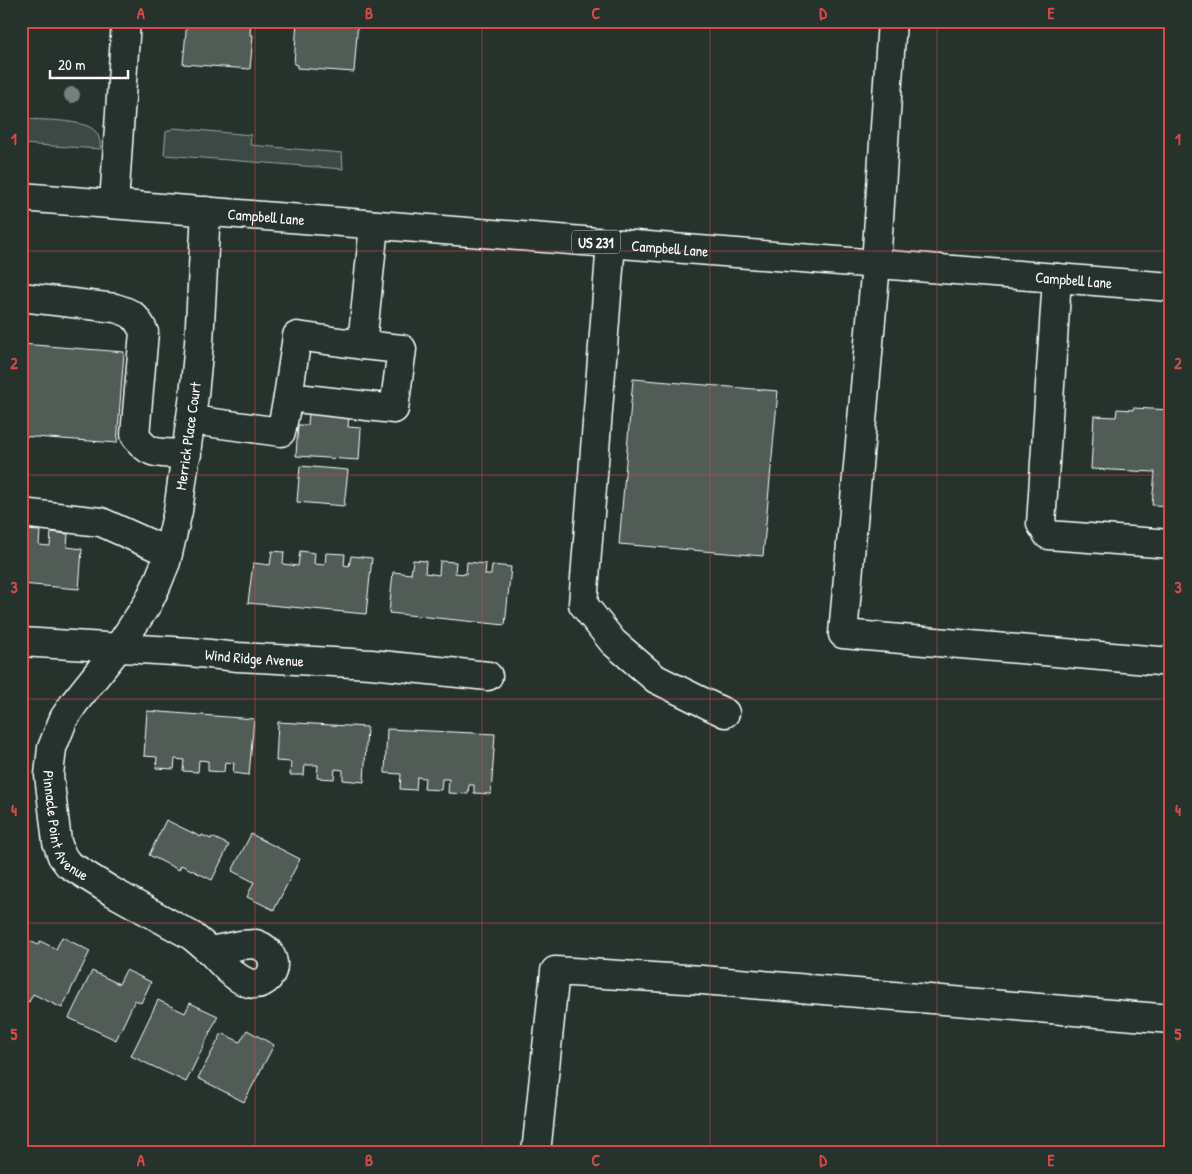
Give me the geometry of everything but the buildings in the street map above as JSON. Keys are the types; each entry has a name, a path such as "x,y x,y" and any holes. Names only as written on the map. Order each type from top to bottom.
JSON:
{"street":[{"path":"114,204 126,21"},
{"path":"892,21 876,264 843,634 1171,662"},
{"name":"Campbell Lane","path":"21,197 1171,287"},
{"name":"Merrick Place Court","path":"118,648 148,603 158,584 178,511 187,454 199,343 206,211"},
{"path":"362,345 374,225"},
{"path":"611,243 583,604 613,642 656,679 724,713"},
{"path":"1058,278 1041,524 1048,535 1171,544"},
{"path":"21,297 115,308 128,312 137,318 144,332 135,435 142,446 150,451 187,454"},
{"path":"191,420 280,432 288,397 297,336 402,349 394,409 288,397"},
{"path":"21,513 101,522 168,552"},
{"name":"Wind Ridge Avenue","path":"21,642 371,664 488,676"},
{"name":"Pinnacle Point Avenue","path":"118,648 64,718 52,748 49,775 57,842 62,856 68,864 111,891 192,936 210,951"},
{"path":"536,1153 555,970 702,980 1171,1019"}],"shaded area":[{"path":"21,119 72,122 90,127 98,135 101,149 21,144"},
{"path":"174,128 251,135 250,145 342,153 343,169 164,155 166,132"}]}
